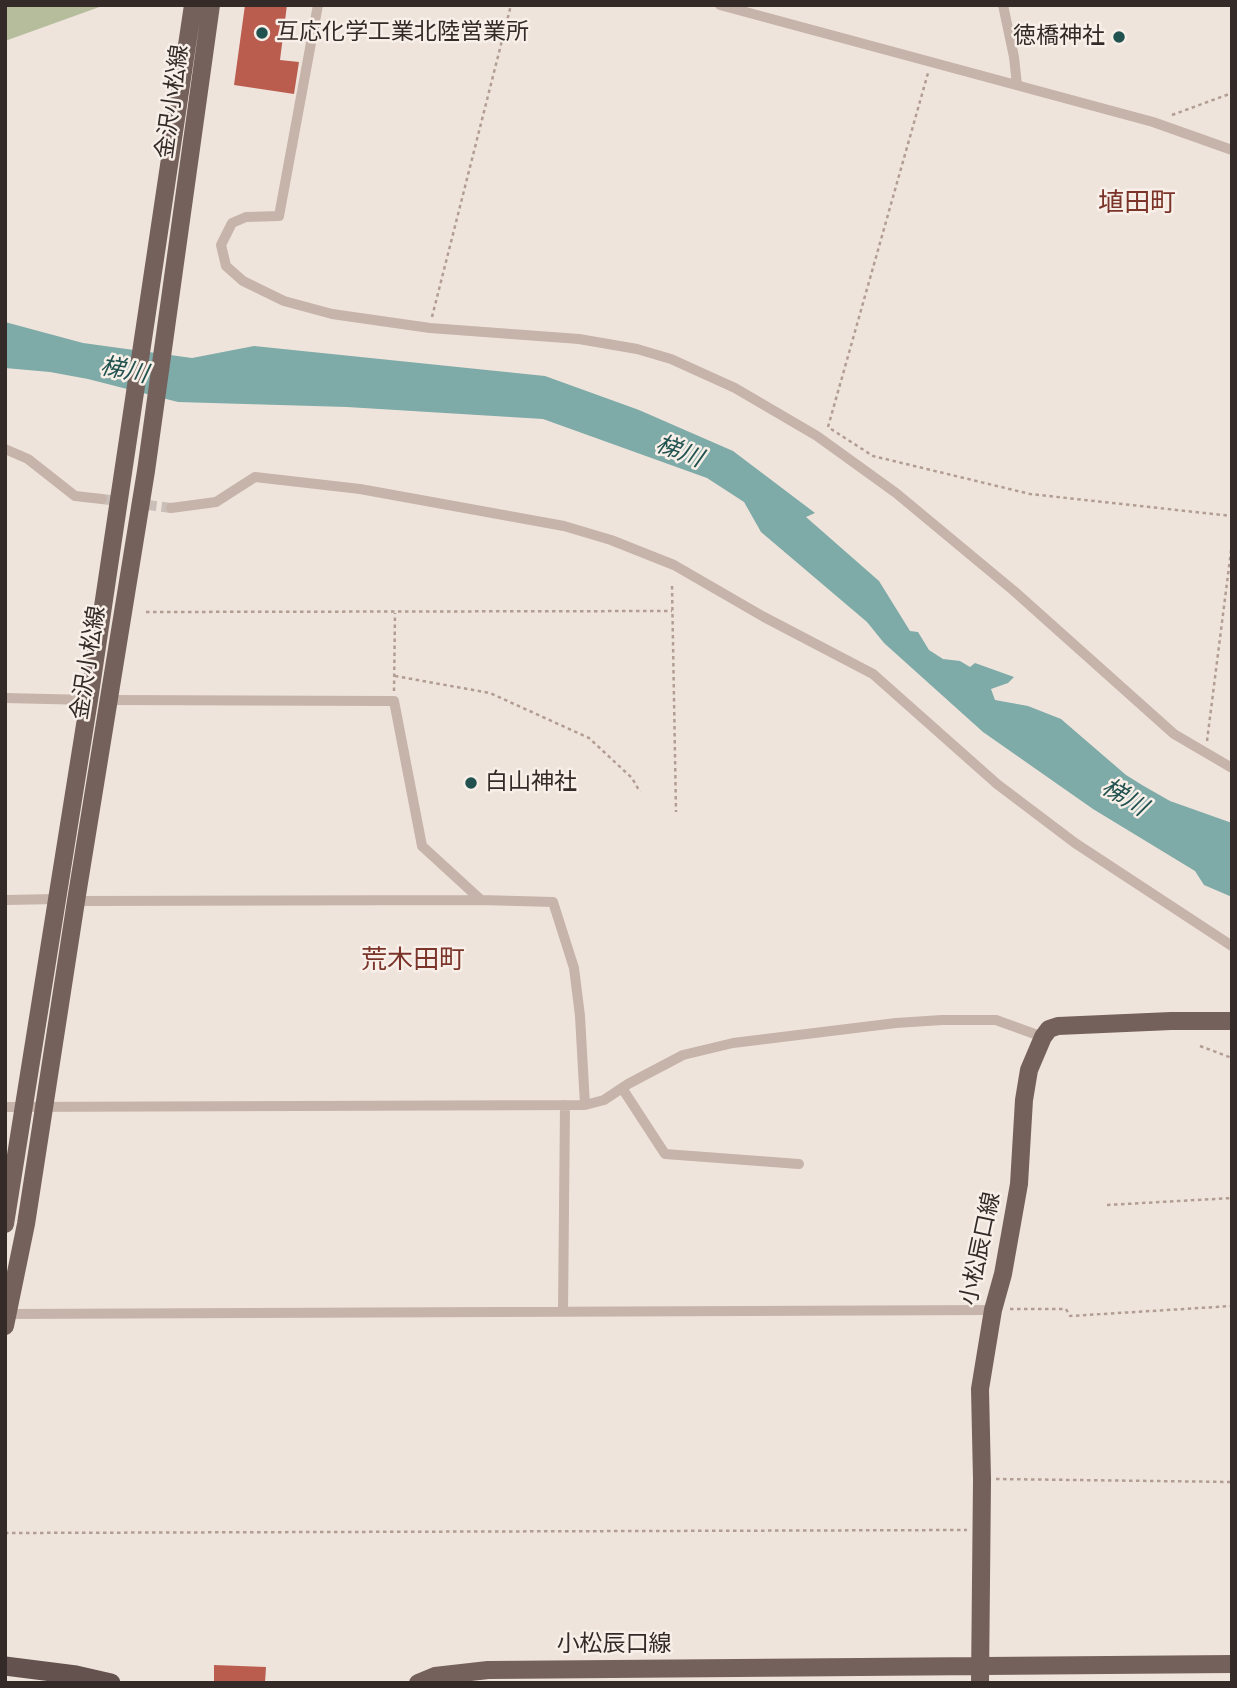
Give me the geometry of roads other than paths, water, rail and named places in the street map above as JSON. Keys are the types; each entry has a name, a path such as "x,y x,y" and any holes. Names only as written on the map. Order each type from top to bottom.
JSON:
{"highway":[{"path":"5,1666 76,1675 111,1683"}],"main road":[{"name":"金沢小松線","path":"6,1318 26,1224 44,1108 89,699 193,5"},
{"name":"金沢小松線","path":"5,1224 25,1107 108,699 146,471 211,5"},
{"path":"1043,1037 1049,1029 1058,1026 1232,1021"},
{"name":"小松辰口線","path":"980,1674 980,1389 1019,1184 1029,1070 1043,1037"},
{"name":"小松辰口線","path":"418,1683 435,1676 488,1670 980,1674 1232,1664"}],"street":[{"path":"318,5 279,216 246,217 232,223 221,245 226,266 243,281 284,301 332,314 430,327 579,339 637,349 671,359 735,388 817,436 896,493 1014,592 1174,734 1232,768"},
{"path":"720,5 1153,122 1232,150"},
{"path":"1003,5 1017,85"},
{"path":"5,449 28,459 75,496 102,499"},
{"path":"171,508 216,502 255,477 268,478 360,489 564,526 611,540 674,565 764,617 873,674 1020,801 1096,857 1232,946"},
{"path":"5,698 89,699"},
{"path":"108,699 394,701 422,845 481,900"},
{"path":"5,900 553,902 573,968 580,1016 585,1105"},
{"path":"5,1107 585,1105 604,1100 683,1055 733,1043 896,1023 996,1020 1043,1037"},
{"path":"622,1088 666,1154 799,1164"},
{"path":"563,1312 565,1105"},
{"path":"6,1318 993,1310"}],"water":[{"name":"梯川","path":"5,322 83,343 192,358 254,346 545,376 639,410 733,451 815,513 806,517 879,581 910,631 918,632 929,650 943,659 960,661 970,667 975,663 1014,677 1008,683 991,689 995,700 1028,706 1061,719 1126,775 1142,785 1170,801 1232,823 1232,897 1204,885 1195,871 1093,809 983,732 884,643 867,622 761,532 744,502 707,478 543,419 347,407 178,402 88,379 5,368"}],"tunnel":[{"path":"102,499 171,508"}],"place":[{"name":"互応化学工業北陸営業所","path":"262,33"},
{"name":"徳橋神社","path":"1119,37"},
{"name":"白山神社","path":"471,783"}],"district":[{"name":"埴田町","path":"1137,204"},
{"name":"荒木田町","path":"413,961"}]}
